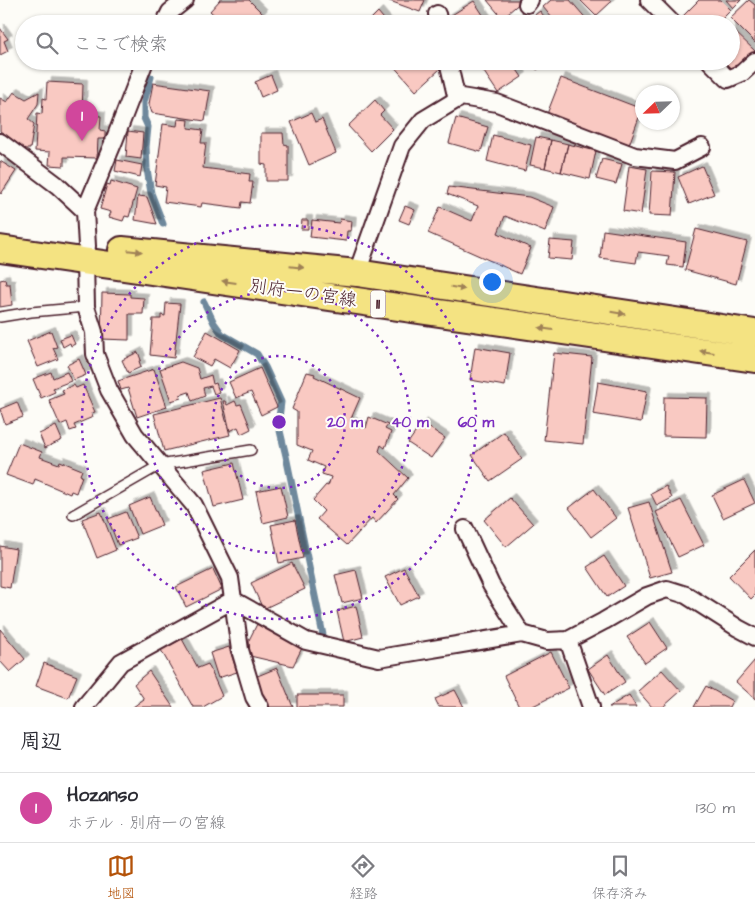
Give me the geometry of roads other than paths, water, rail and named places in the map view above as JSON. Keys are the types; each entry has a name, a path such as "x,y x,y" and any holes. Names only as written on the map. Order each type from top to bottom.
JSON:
{"main road":[{"name":"別府一の宮線","path":"0,233 86,254 755,359"},
{"name":"別府一の宮線","path":"0,249 357,273 755,333"}],"street":[{"path":"168,15 185,0"},
{"path":"649,0 664,15"},
{"path":"719,70 728,79 742,73 755,61"},
{"path":"142,70 85,211 86,307 94,332 95,354 109,390 135,435 194,505 230,578 240,650 254,696 260,707"},
{"path":"450,70 456,100"},
{"path":"357,273 402,146 423,120 461,97 496,102 635,156 675,161 702,147"},
{"path":"0,142 58,185 85,211"},
{"path":"465,529 491,585 522,634"},
{"path":"233,600 306,642 379,658 522,634 547,640 568,640 647,596 667,589 686,595 755,637"},
{"path":"84,707 121,662 233,600"},
{"path":"568,640 591,707"}],"lane":[{"path":"0,317 86,307"},
{"path":"73,515 160,465 251,450"}],"waterway":[{"path":"151,77 144,102 144,118 148,127 146,147 147,169 151,193 163,224"},
{"path":"204,302 214,323 222,334 257,354 281,402 280,431 323,635"}],"place":[{"name":"Hozanso","path":"82,141"}]}
